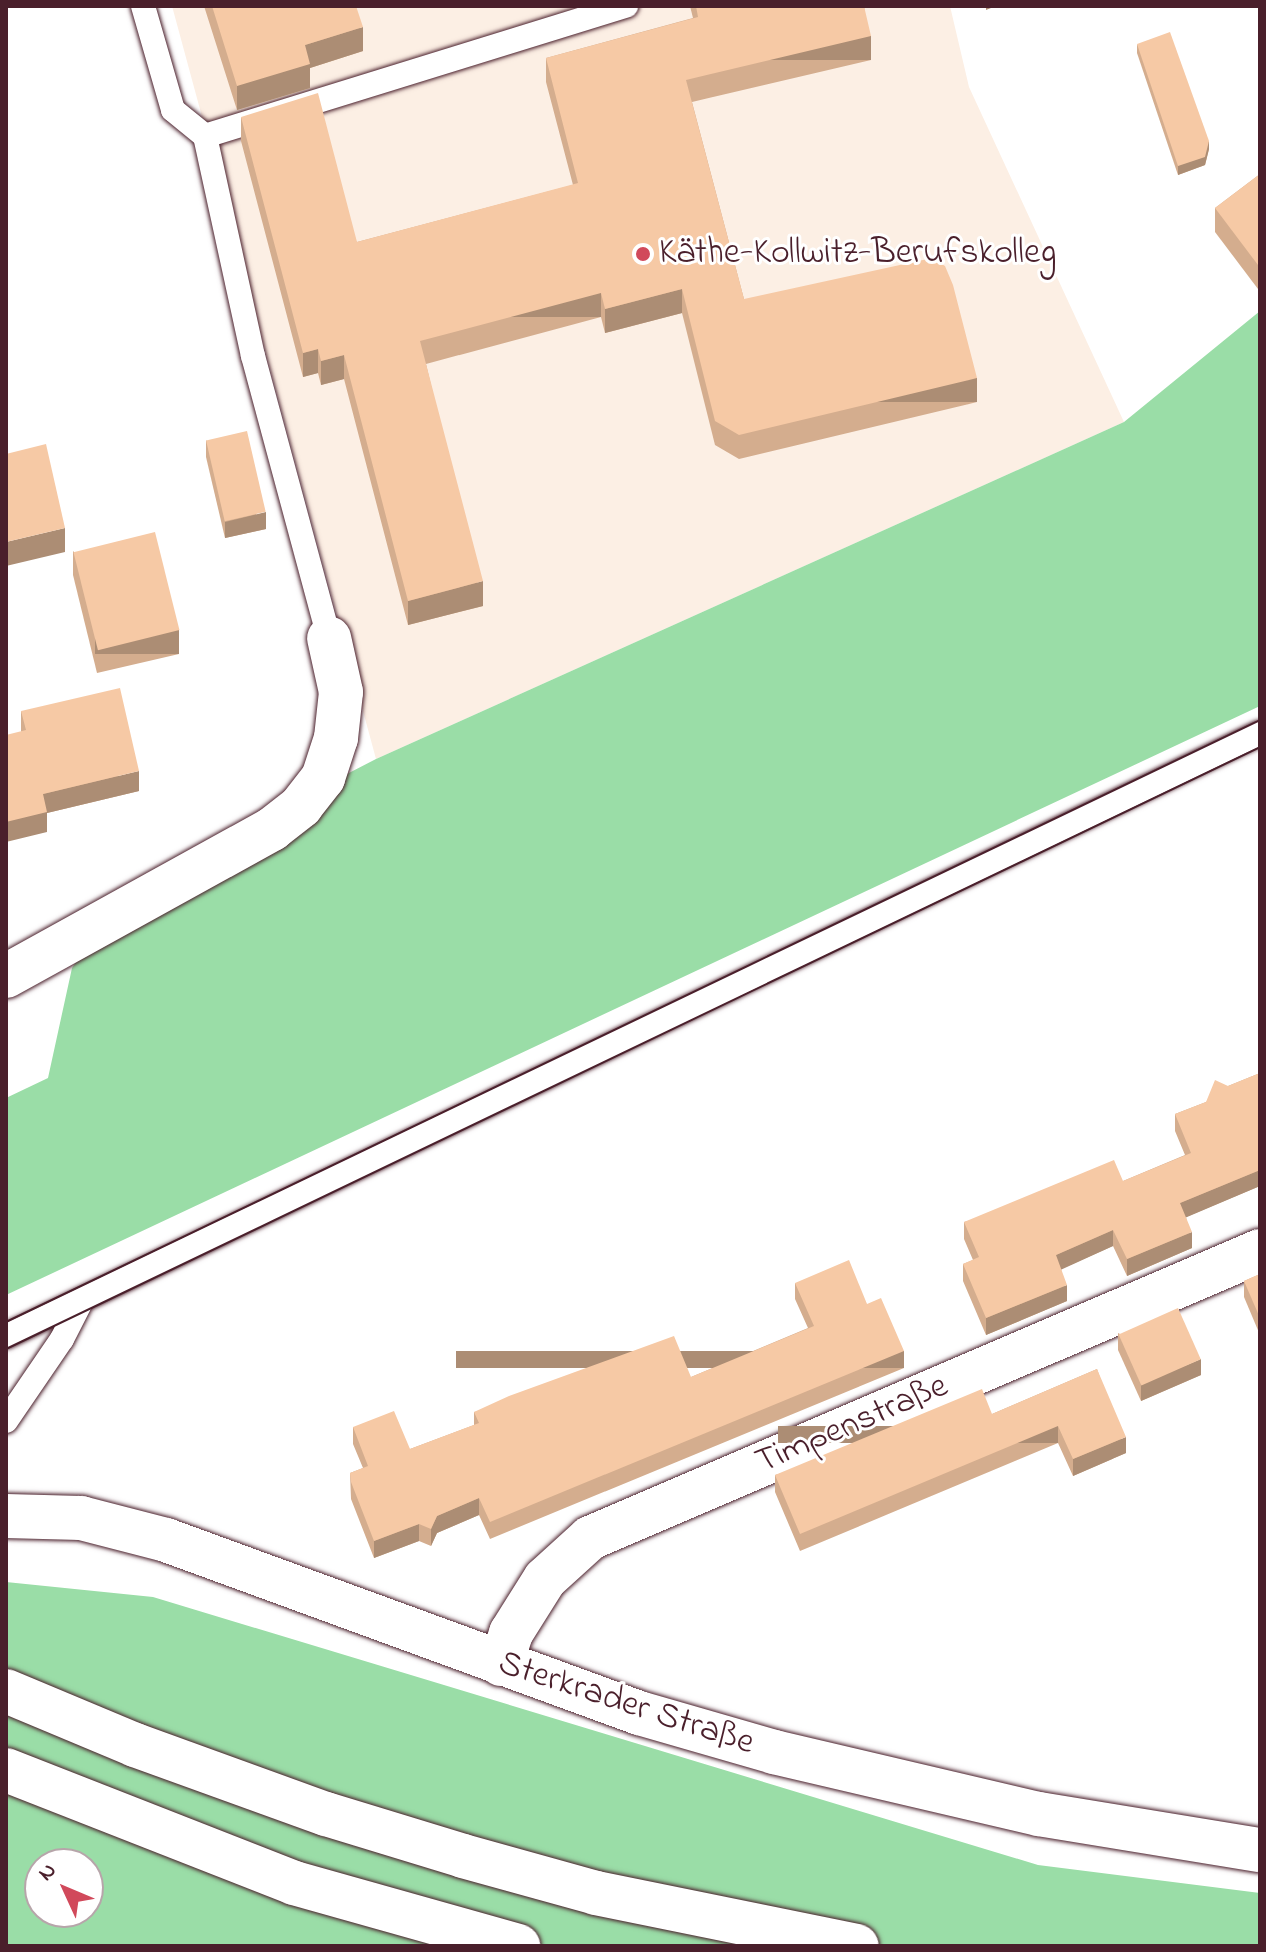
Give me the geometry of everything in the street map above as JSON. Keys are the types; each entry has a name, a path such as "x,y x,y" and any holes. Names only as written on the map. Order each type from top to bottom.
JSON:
{"main road":[{"path":"6,976 272,829 301,806 323,778 336,738 341,692 329,638"},
{"name":"Timpenstraße","path":"501,1664 511,1633 545,1579 590,1538 1260,1251"},
{"name":"Sterkrader Straße","path":"6,1516 81,1518 166,1540 639,1713 917,1788 1260,1850"},
{"path":"6,1691 135,1745 326,1814 463,1856 596,1893 857,1946"},
{"path":"6,1770 294,1883 518,1946"}],"lane":[{"path":"143,6 173,110 205,136 253,356 329,638"},
{"path":"205,136 626,6"},
{"path":"6,1336 1260,733"},
{"path":"6,1421 62,1339 82,1300"}],"shaded area":[{"name":"Käthe-Kollwitz-Berufskolleg","path":"172,6 950,6 969,87 1124,422 376,759"}],"green space":[{"path":"1260,311 1260,706 6,1295 6,1098 48,1078 72,968 124,889 376,759 1124,422"},
{"path":"6,1582 153,1597 1038,1865 1260,1893 1260,1946 6,1944"}],"building":[{"path":"212,6 356,6 363,27 305,45 310,64 237,86"},
{"path":"696,6 864,6 871,36 686,80 744,299 932,258 945,266 953,285 977,378 739,435 715,421 682,289 605,309 601,293 420,341 483,581 408,601 344,355 321,361 318,349 303,353 241,117 318,93 357,242 578,183 546,58 698,17"},
{"path":"1170,32 1209,141 1205,157 1178,166 1137,44"},
{"path":"1260,174 1260,264 1258,265 1215,208"},
{"path":"247,431 266,512 225,521 206,440"},
{"path":"46,444 65,528 6,542 6,454"},
{"path":"155,532 179,630 98,650 73,552"},
{"path":"120,688 139,771 43,794 47,812 6,822 6,735 26,730 21,711"},
{"path":"1260,1073 1260,1170 1180,1203 1192,1232 1127,1259 1113,1230 1056,1255 1067,1285 986,1318 963,1264 979,1257 964,1222 1114,1160 1123,1181 1191,1153 1175,1114 1206,1102 1215,1080 1228,1086"},
{"path":"849,1260 867,1304 881,1298 904,1351 490,1522 479,1498 437,1516 431,1529 419,1524 374,1541 351,1482 350,1473 368,1466 353,1427 394,1411 410,1449 479,1423 474,1412 509,1396 674,1336 691,1377 814,1326 795,1283"},
{"path":"1260,1274 1260,1318 1244,1281"},
{"path":"1178,1308 1201,1359 1141,1386 1119,1334"},
{"path":"1097,1369 1126,1437 1073,1459 1058,1426 800,1534 775,1475 982,1389 992,1414"}],"tram line":[{"path":"6,1322 1260,720"},
{"path":"6,1349 1260,747"}],"place":[{"name":"Käthe-Kollwitz-Berufskolleg","path":"643,254"}]}
